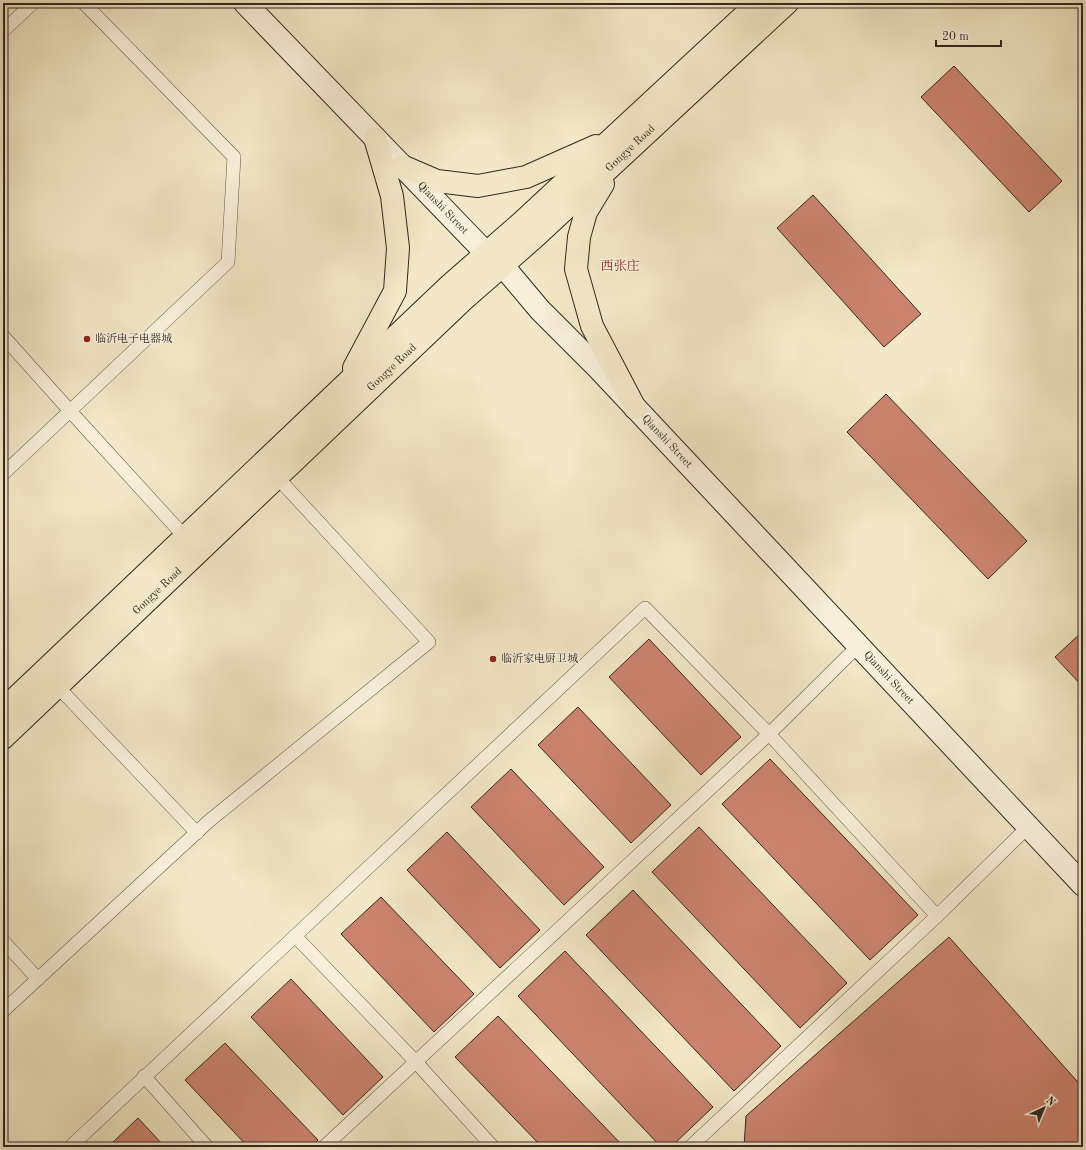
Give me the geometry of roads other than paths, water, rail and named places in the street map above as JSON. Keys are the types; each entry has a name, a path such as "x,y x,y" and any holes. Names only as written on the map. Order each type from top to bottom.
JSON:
{"main road":[{"name":"Qianshi Street","path":"245,3 495,260 540,310 599,369 1083,885"},
{"name":"Gongye Road","path":"3,738 463,300 495,260 611,140 758,3"},
{"name":"Gongye Road","path":"3,710 450,285 495,260 616,162 787,3"},
{"path":"346,384 395,292 398,248 392,196 376,138"},
{"path":"402,166 437,181 478,186 526,177 611,140"},
{"path":"616,162 586,212 579,237 576,269 592,326 635,408"}],"lane":[{"path":"3,30 33,3"},
{"path":"3,474 228,262 234,157 84,3"},
{"path":"3,336 185,537"},
{"path":"3,1012 209,821 429,642 277,477"},
{"path":"70,1147 645,608 769,734 937,916"},
{"path":"324,1147 769,734 858,646"},
{"path":"57,686 197,833"},
{"path":"690,1147 937,916 1028,827"},
{"path":"295,936 415,1061 494,1147"},
{"path":"3,941 38,979"},
{"path":"144,1076 207,1147"}],"place":[{"name":"临沂电子电器城","path":"87,339"},
{"name":"临沂家电厨卫城","path":"493,659"}],"district":[{"name":"西张庄","path":"620,266"}]}
